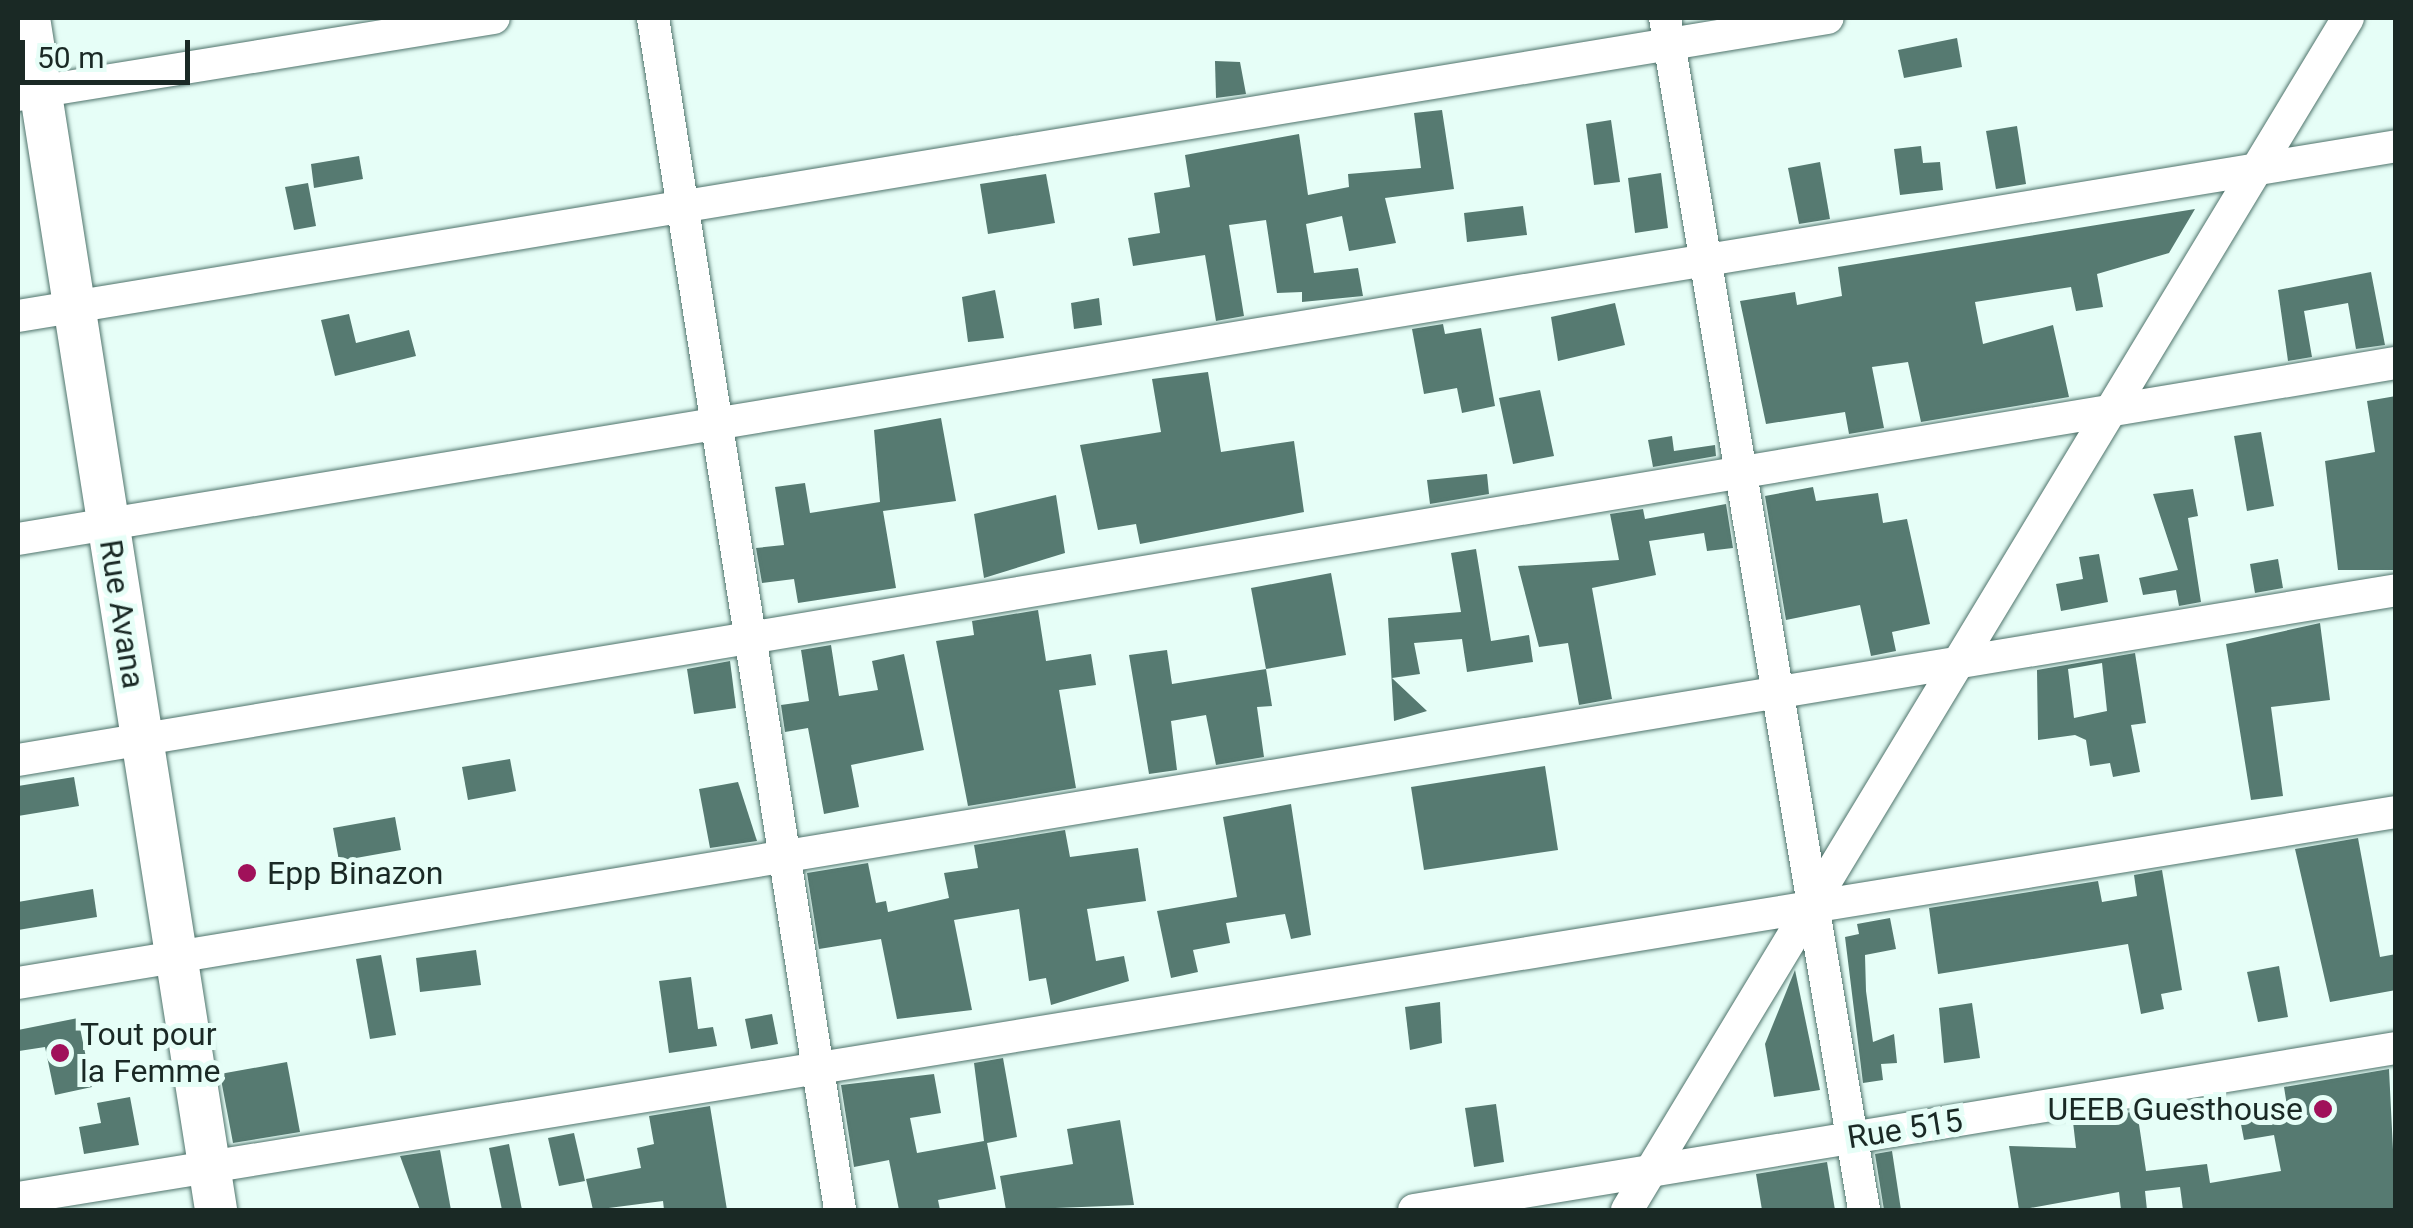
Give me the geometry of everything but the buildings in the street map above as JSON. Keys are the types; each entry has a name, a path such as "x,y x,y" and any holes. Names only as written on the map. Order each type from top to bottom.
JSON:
{"main road":[{"name":"Rue Avana","path":"29,18 29,93 74,307 216,1210"}],"street":[{"path":"29,93 494,18"},
{"path":"654,18 679,207 752,641 840,1210"},
{"path":"18,316 679,207 1667,31 1828,18"},
{"path":"1627,1210 2348,18"},
{"path":"1667,31 1864,1210"},
{"path":"18,539 2396,146"},
{"path":"18,760 1742,476 2112,408 2396,363"},
{"path":"18,983 2396,590"},
{"path":"18,1198 1813,902 2396,812"},
{"name":"Rue 515","path":"1414,1210 2396,1048"}],"place":[{"name":"Epp Binazon","path":"247,873"},
{"name":"Tout pour la Femme","path":"60,1053"},
{"name":"UEEB Guesthouse","path":"2323,1109"}]}
